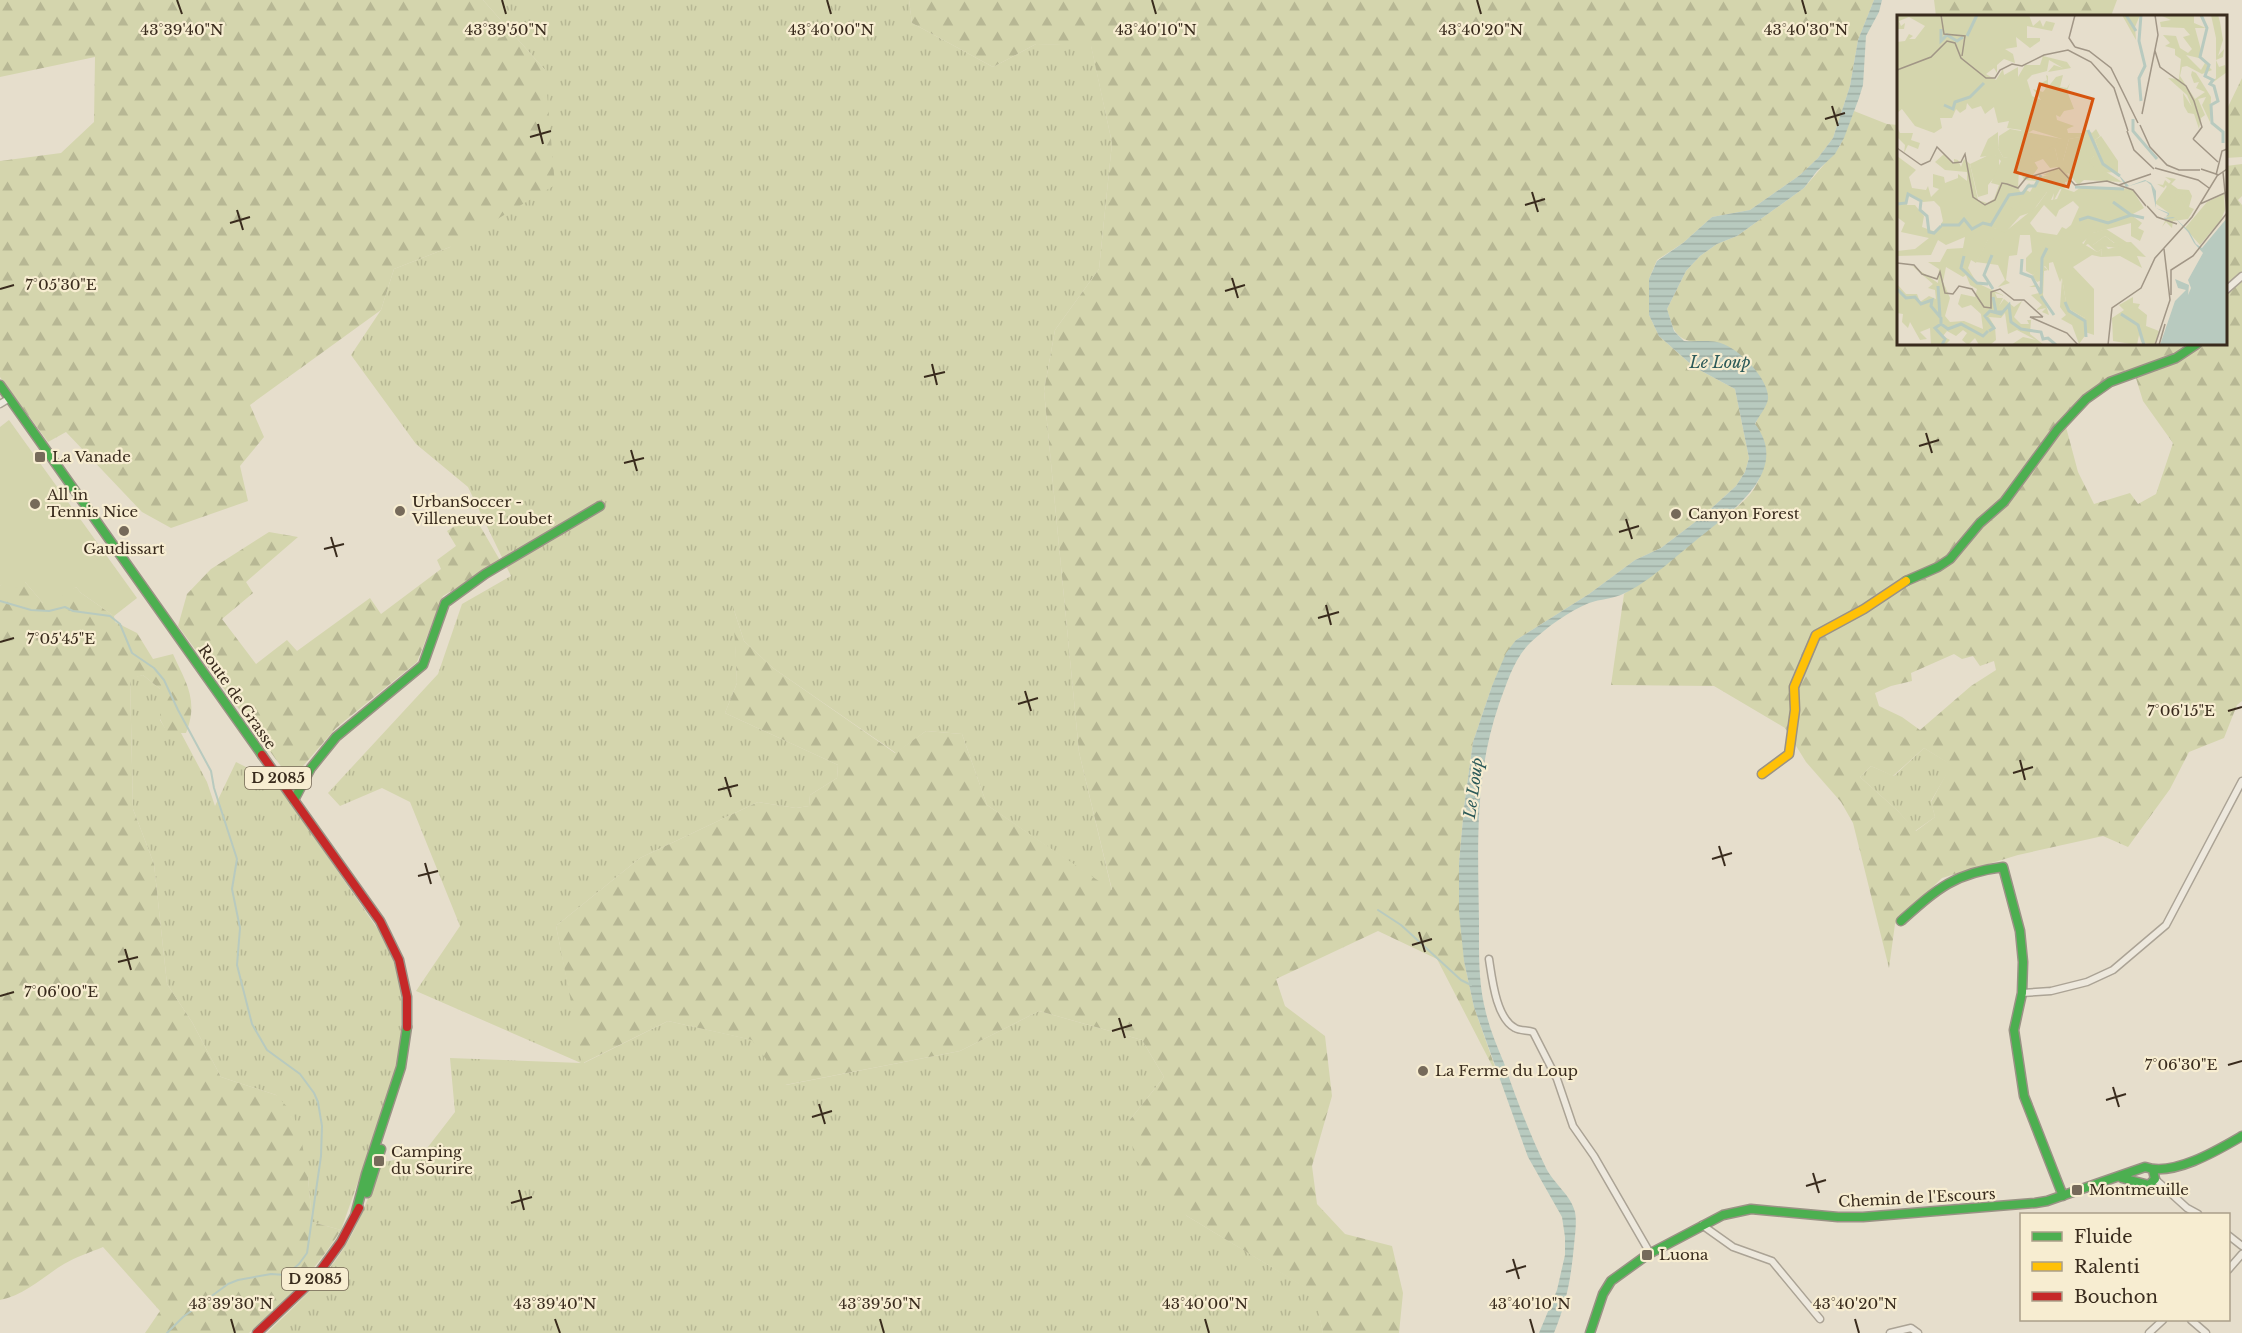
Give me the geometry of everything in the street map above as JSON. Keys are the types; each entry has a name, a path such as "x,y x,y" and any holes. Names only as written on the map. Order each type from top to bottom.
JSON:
{"street":[{"path":"2227,289 2242,276"},
{"path":"1762,774 1790,754 1795,710 1794,687 1816,635 1864,609 1902,583 1950,559 1980,523 2004,502 2057,430 2097,390 2110,382 2175,358 2195,345"},
{"name":"Route de Grasse","path":"0,385 380,921 400,958 408,995 408,1029 402,1068 389,1111 385,1136 364,1201 323,1269 302,1292 257,1333"},
{"path":"0,404 10,398"},
{"path":"294,800 311,768 336,737 423,665 445,603 485,574 600,506"},
{"path":"2022,993 2051,990 2087,982 2113,970 2166,925 2242,781"},
{"path":"1901,921 1945,882 1962,874 2003,867 2020,931 2024,962 2022,993 2014,1030 2024,1096 2063,1196"},
{"path":"1489,959 1494,991 1501,1012 1514,1028 1533,1032 1538,1040 1557,1079 1573,1126 1600,1165 1650,1253"},
{"name":"Chemin de l'Escours","path":"2116,1178 2149,1185 2154,1174 2204,1158 2242,1137"},
{"name":"Chemin de l'Escours","path":"1590,1333 1603,1294 1611,1281 1650,1253 1723,1215 1751,1209 1863,1217 2035,1203 2063,1196 2089,1185 2148,1167 2154,1174"},
{"path":"2138,1181 2137,1175 2140,1170"},
{"path":"2154,1174 2187,1208 2195,1213"},
{"path":"1701,1225 1733,1247 1772,1261 1821,1319"},
{"path":"2230,1236 2242,1246"},
{"path":"2230,1269 2242,1254"},
{"path":"2149,1333 2162,1321"},
{"path":"2192,1321 2206,1333"},
{"path":"1890,1333 1911,1328 1918,1333"}],"green space":[{"path":"0,0 483,0 545,70 555,185 450,247 394,269 381,310 250,405 264,437 240,466 248,501 171,528 142,512 66,432 48,442 0,377 0,161 61,153 94,122 95,57 0,77"},
{"path":"483,0 909,0 912,23 993,67 1036,44 1091,45 1112,143 1099,269 1055,330 1044,391 1079,752 1112,891 987,805 962,734 926,731 896,753 773,668 744,641 734,610 737,683 725,713 838,765 837,778 810,795 809,806 796,808 758,802 640,858 556,926 584,1063 668,1021 753,1040 786,1085 960,1051 1039,1011 1142,1040 1164,1077 1129,1121 1187,1216 1315,1293 1323,1333 267,1333 310,1291 339,1256 357,1224 382,1162 421,1156 455,1112 450,1058 581,1063 416,991 460,926 410,802 382,788 340,806 328,793 438,674 462,604 511,576 468,487 416,444 351,355 381,310 394,269 450,247 545,70"},
{"path":"909,0 1874,0 1858,40 1850,86 1833,138 1818,158 1800,175 1750,210 1712,217 1683,243 1657,260 1649,279 1649,315 1659,336 1694,367 1735,389 1749,458 1745,472 1736,486 1703,516 1661,548 1635,560 1589,594 1516,640 1492,686 1473,742 1459,863 1464,961 1474,1007 1500,1081 1437,959 1378,931 1276,979 1285,1006 1325,1036 1332,1096 1312,1166 1317,1204 1345,1234 1392,1246 1403,1293 1399,1333 1323,1333 1314,1293 1187,1216 1134,1158 1129,1121 1164,1077 1142,1040 1039,1011 960,1051 785,1085 752,1040 668,1021 583,1063 556,926 640,858 758,802 796,808 809,806 810,795 837,778 838,765 725,713 737,683 733,607 744,641 773,668 895,753 926,731 962,734 987,805 1112,890 1079,752 1044,391 1055,330 1099,269 1112,143 1091,46 1036,44 993,67 912,23"},
{"path":"1934,0 2117,0 2111,15 1936,15"},
{"path":"2242,78 2242,157 2227,158 2227,109"},
{"path":"1854,111 1887,124 1897,125 1897,345 2227,345 2227,166 2242,164 2242,196 2238,200 2242,205 2242,701 2237,705 2224,738 2189,752 2170,789 2128,847 2103,836 2018,855 1942,878 1895,924 1889,968 1853,823 1841,802 1806,762 1785,728 1714,686 1611,685 1624,594 1740,504 1754,489 1764,464 1765,448 1755,425 1759,415 1701,343 1686,340 1677,334 1667,309 1686,271 1700,256 1717,244 1737,236 1804,188 1840,146","holes":["2135,375 2143,401 2173,443 2156,494 2138,504 2130,493 2094,504 2078,472 2066,427 2096,395","1954,654 1962,659 1973,656 1980,666 1994,661 1996,670 1971,686 1920,730 1902,717 1879,706 1875,693 1912,681 1911,673","1924,748 1951,765 1931,802 1935,817 1916,831 1898,811 1860,777 1871,766 1893,776"]},
{"name":"All in Tennis Nice","path":"9,420 137,598 114,616 76,587 49,605 43,603 25,582 11,591 4,583 0,586 0,427"},
{"path":"473,514 501,562 443,596 417,662 336,728 291,780 178,626 187,594 211,569 269,532 298,537 246,582 253,593 222,619 256,664 287,640 297,651 370,598 381,614 441,569 437,560 456,546 447,531"},
{"path":"4,582 25,582 43,603 76,587 114,616 115,622 137,633 153,659 173,654 189,692 191,711 186,733 167,733 160,719 160,689 143,675 130,679 133,809 154,864 167,984 192,1022 221,1077 276,1095 293,1113 302,1143 308,1177 312,1222 341,1230 310,1272 249,1333 145,1333 160,1311 103,1247 69,1261 26,1290 0,1300 0,586"},
{"path":"143,675 160,689 160,720 168,733 181,733 207,782 215,806 236,762 276,782 388,944 403,990 400,1049 390,1092 341,1230 312,1222 308,1177 276,1095 221,1077 192,1022 167,984 154,864 133,809 130,678"},
{"path":"1924,748 1952,765 1931,801 1935,817 1915,831 1898,811 1860,777 1871,766 1894,776"}],"water":[{"name":"Le Loup","path":"1874,0 1882,0 1879,12 1866,36 1863,85 1844,138 1835,154 1817,171 1804,188 1737,236 1717,244 1700,256 1686,271 1667,309 1674,331 1684,341 1713,341 1725,344 1742,356 1764,382 1768,399 1755,424 1765,442 1766,459 1761,476 1737,506 1651,577 1621,595 1589,603 1574,610 1531,642 1520,655 1512,671 1491,731 1481,785 1478,838 1479,956 1483,1002 1492,1032 1534,1142 1549,1174 1570,1200 1576,1216 1568,1289 1562,1310 1554,1333 1539,1333 1557,1290 1565,1255 1565,1237 1562,1217 1528,1157 1474,1007 1464,961 1459,912 1459,863 1473,742 1492,686 1506,653 1516,640 1589,594 1635,560 1661,548 1703,516 1736,486 1745,472 1749,458 1735,389 1694,367 1659,336 1649,315 1649,279 1657,261 1683,243 1712,217 1750,210 1800,175 1818,158 1833,138 1850,86 1858,40"}],"waterway":[{"path":"0,601 31,610 49,611 65,607 73,611 110,616 120,624 132,653 154,668 164,680 211,771 214,788 237,859 232,889 240,928 237,965 252,1024 267,1050 300,1074 318,1102 322,1126 321,1156 307,1253 299,1264 286,1275 271,1274 228,1284 183,1317 167,1333"},
{"path":"1378,910 1401,925 1461,980 1471,985"}],"traffic: fast":[{"path":"1906,581 1950,559 1980,523 2004,502 2057,430 2086,399 2110,382 2176,358 2196,345"},
{"path":"0,385 262,755"},
{"path":"294,800 311,768 336,737 423,665 445,603 485,574 600,506"},
{"path":"1901,921 1947,884 1971,873 2003,867 2020,931 2023,962 2022,993 2014,1030 2024,1096 2063,1196"},
{"path":"356,1212 401,1067 407,1027"},
{"path":"1590,1333 1603,1294 1611,1281 1647,1255 1723,1215 1751,1209 1863,1217 2035,1203 2047,1201 2145,1167 2156,1169 2182,1165 2208,1155 2242,1136"},
{"path":"367,1193 381,1149"},
{"path":"2122,1178 2149,1185 2155,1179 2153,1170"}],"traffic: slow":[{"path":"1762,774 1789,754 1795,710 1794,687 1816,635 1864,609 1906,581"}],"traffic: jam":[{"path":"262,755 380,921 399,960 407,997 407,1027"},
{"path":"257,1333 315,1278 341,1242 359,1208"}],"place":[{"name":"La Vanade","path":"40,457"},
{"name":"All in Tennis Nice","path":"35,504"},
{"name":"UrbanSoccer - Villeneuve Loubet","path":"400,511"},
{"name":"Canyon Forest","path":"1676,514"},
{"name":"Gaudissart","path":"124,531"},
{"name":"La Ferme du Loup","path":"1423,1071"},
{"name":"Camping du Sourire","path":"379,1161"},
{"name":"Montmeuille","path":"2077,1190"},
{"name":"Luona","path":"1647,1255"}]}
